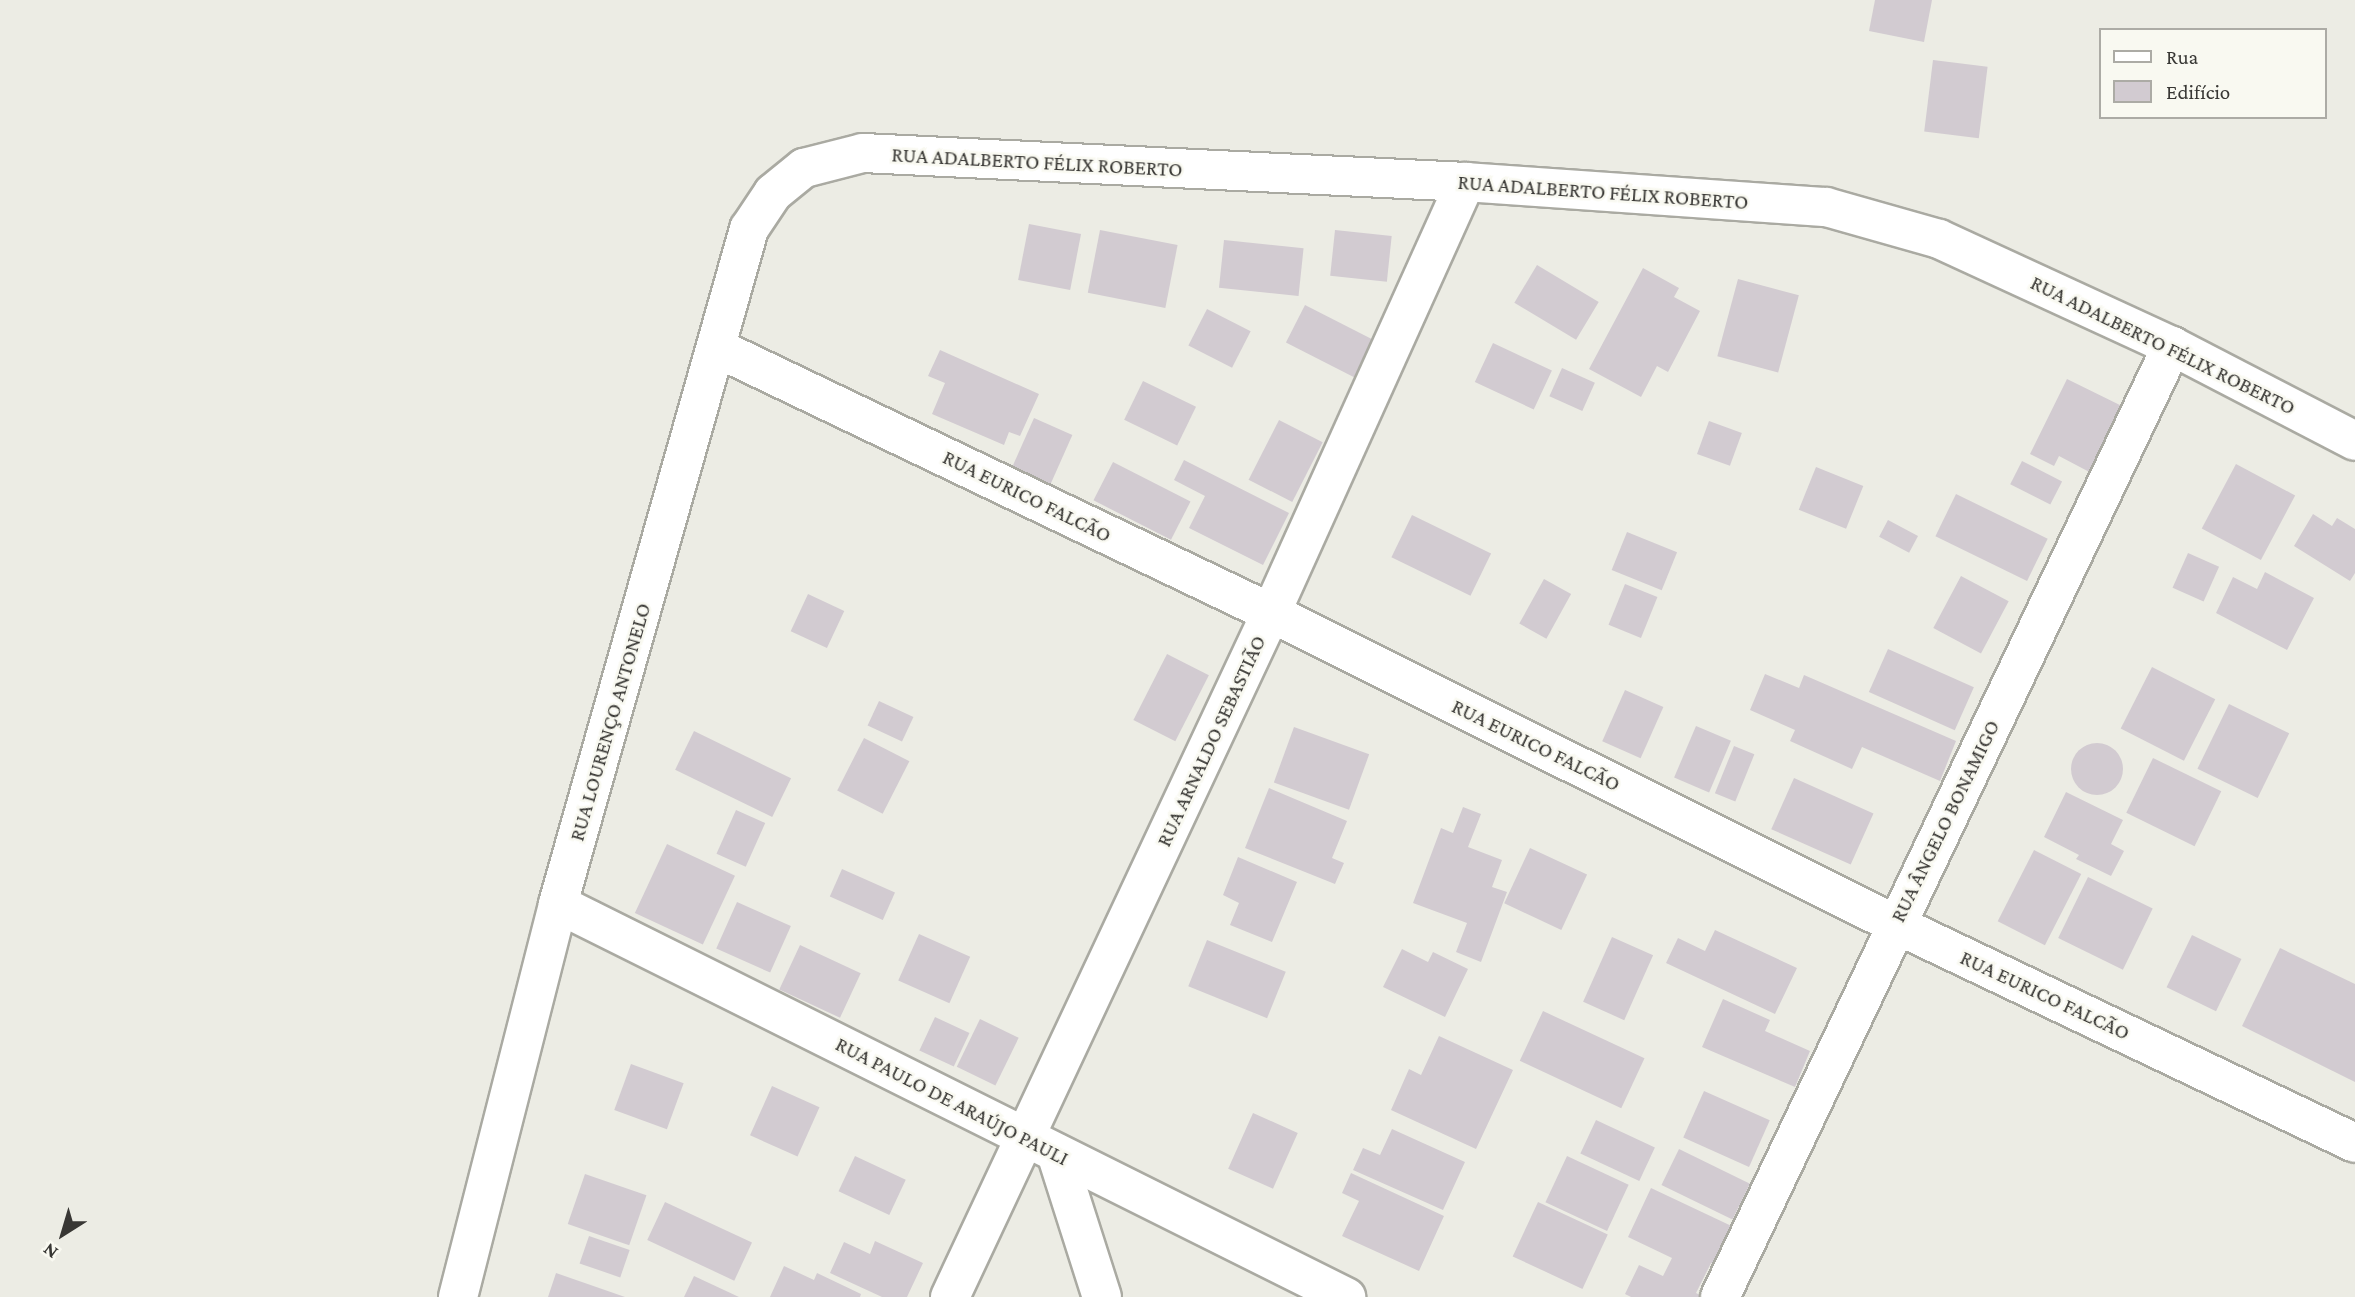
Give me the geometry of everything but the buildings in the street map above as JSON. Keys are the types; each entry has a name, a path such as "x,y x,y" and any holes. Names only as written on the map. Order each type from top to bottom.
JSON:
{"street":[{"name":"RUA ADALBERTO FÉLIX ROBERTO","path":"804,168 863,153 1466,182 1826,207 1939,239 2172,346 2355,440"},
{"name":"RUA LOURENÇO ANTONELO","path":"457,1297 558,904 749,229 773,193 804,168"},
{"name":"RUA ARNALDO SEBASTIÃO","path":"950,1297 1041,1145 1271,613 1466,182"},
{"name":"RUA ÂNGELO BONAMIGO","path":"1720,1297 2172,346"},
{"name":"RUA EURICO FALCÃO","path":"717,348 1271,613 1895,924 2355,1143"},
{"name":"RUA PAULO DE ARAÚJO PAULI","path":"558,904 1346,1297"},
{"path":"1041,1145 1102,1297"}]}
